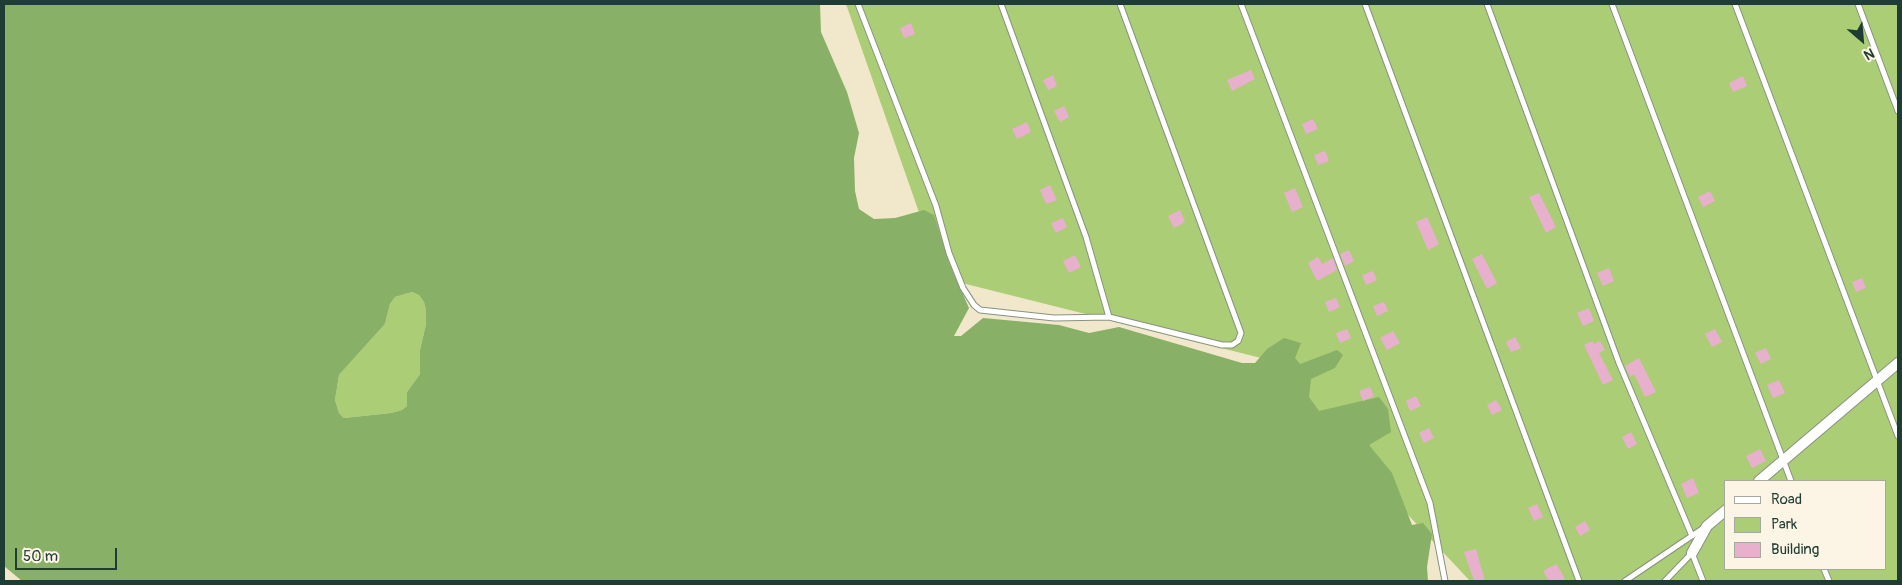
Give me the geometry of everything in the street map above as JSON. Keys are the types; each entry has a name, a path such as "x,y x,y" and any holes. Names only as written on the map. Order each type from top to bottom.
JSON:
{"street":[{"path":"1760,480 1898,363"},
{"path":"1692,553 1707,526 1724,512"}],"lane":[{"path":"858,4 936,206 949,253 963,288 974,305 980,310 1054,318 1109,317 1222,345 1232,345 1238,341 1241,333 1120,4"},
{"path":"1001,4 1086,237 1109,317"},
{"path":"1241,4 1430,503 1445,581"},
{"path":"1365,4 1579,581"},
{"path":"1487,4 1619,363 1692,536"},
{"path":"1612,4 1790,480"},
{"path":"1735,4 1898,436"},
{"path":"1858,4 1898,111"},
{"path":"1625,581 1707,526"},
{"path":"1665,581 1692,553 1703,581"}],"green space":[{"path":"4,4 820,4 821,32 847,92 859,133 854,158 855,191 859,209 874,219 895,218 924,210 934,215 949,263 969,308 954,336 961,336 983,318 1059,325 1089,333 1119,327 1242,363 1255,363 1267,349 1284,338 1301,343 1295,358 1300,364 1337,350 1343,355 1335,368 1311,379 1309,397 1319,411 1379,397 1388,409 1391,432 1369,445 1392,473 1412,525 1423,523 1432,534 1427,567 1428,581 22,581 4,566","holes":["412,292 419,295 424,302 426,310 426,324 420,350 420,374 407,392 407,406 402,410 391,413 344,418 339,413 335,400 339,375 385,324 390,304 395,297"]},
{"path":"846,4 1898,4 1898,581 1470,581 1261,358 942,278"},
{"path":"412,292 419,295 424,302 426,324 420,350 420,374 407,392 407,406 402,410 391,413 344,418 339,413 335,400 339,375 385,324 390,304 395,297"}],"building":[{"path":"911,23 915,34 904,38 900,28"},
{"path":"1251,70 1255,79 1232,91 1227,80"},
{"path":"1053,75 1057,86 1048,90 1043,80"},
{"path":"1743,76 1747,86 1733,92 1729,83"},
{"path":"1064,106 1069,117 1060,122 1054,111"},
{"path":"1313,119 1318,129 1306,134 1302,124"},
{"path":"1027,122 1031,132 1017,139 1012,129"},
{"path":"1325,151 1329,161 1318,165 1314,155"},
{"path":"1050,185 1057,200 1046,204 1040,190"},
{"path":"1295,188 1303,207 1292,212 1284,193"},
{"path":"1710,191 1715,201 1703,207 1698,197"},
{"path":"1539,193 1556,227 1546,233 1529,197"},
{"path":"1180,210 1185,222 1174,228 1168,216"},
{"path":"1427,217 1439,244 1428,250 1416,222"},
{"path":"1063,218 1067,227 1056,233 1051,223"},
{"path":"1349,250 1354,261 1345,266 1340,254"},
{"path":"1482,254 1497,283 1487,289 1472,259"},
{"path":"1075,255 1081,267 1069,273 1063,261"},
{"path":"1318,257 1322,264 1333,258 1337,270 1317,281 1308,263"},
{"path":"1609,268 1614,281 1603,286 1597,273"},
{"path":"1373,271 1377,280 1366,285 1362,275"},
{"path":"1862,278 1866,288 1856,292 1852,282"},
{"path":"1336,298 1340,307 1329,312 1325,302"},
{"path":"1384,302 1388,311 1377,316 1373,306"},
{"path":"1589,308 1594,321 1583,326 1577,313"},
{"path":"1347,329 1351,338 1340,343 1336,333"},
{"path":"1715,329 1722,342 1712,347 1705,334"},
{"path":"1393,331 1400,343 1387,350 1380,338"},
{"path":"1515,337 1521,348 1511,352 1506,342"},
{"path":"1593,341 1594,344 1600,341 1605,350 1599,353 1613,380 1603,385 1584,345"},
{"path":"1766,348 1771,359 1761,364 1755,353"},
{"path":"1639,358 1656,392 1645,397 1634,374 1630,377 1625,366"},
{"path":"1779,380 1785,393 1773,398 1767,385"},
{"path":"1370,387 1374,396 1363,401 1359,391"},
{"path":"1416,396 1421,406 1410,411 1406,401"},
{"path":"1496,400 1502,410 1492,415 1487,405"},
{"path":"1429,428 1434,438 1424,443 1419,433"},
{"path":"1631,432 1637,444 1628,449 1622,437"},
{"path":"1760,449 1766,461 1752,468 1746,456"},
{"path":"1693,478 1699,493 1687,498 1681,484"},
{"path":"1537,504 1543,517 1534,521 1528,508"},
{"path":"1585,521 1590,530 1580,536 1575,527"},
{"path":"1476,549 1485,581 1474,581 1464,552"},
{"path":"1556,564 1565,581 1549,581 1543,571"}]}
